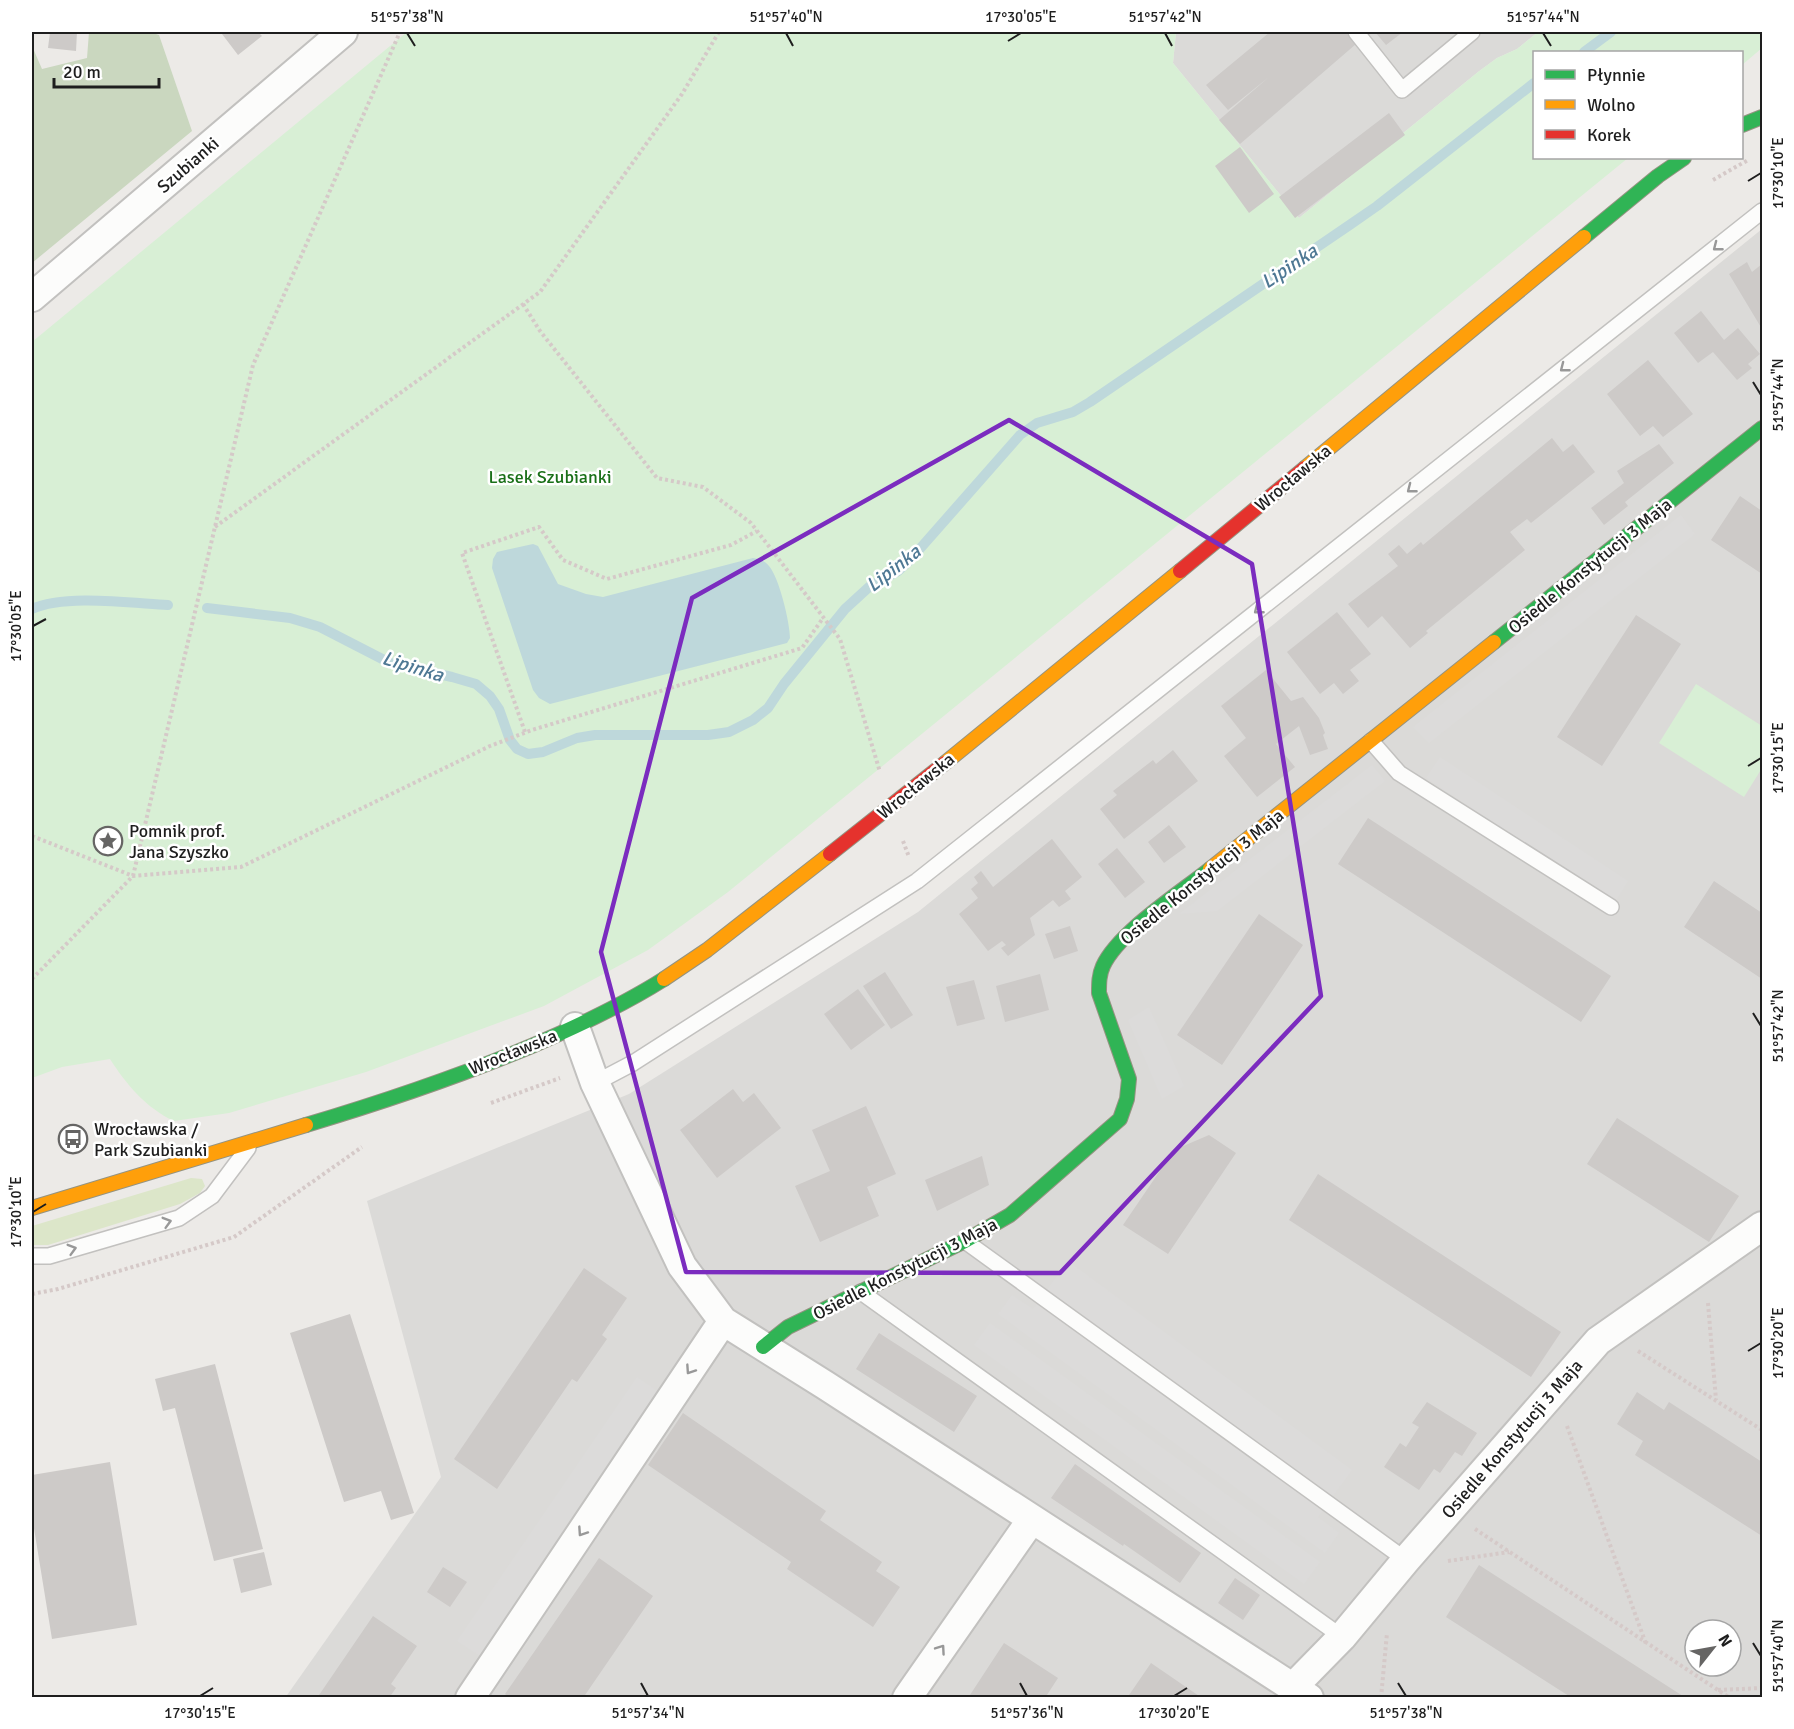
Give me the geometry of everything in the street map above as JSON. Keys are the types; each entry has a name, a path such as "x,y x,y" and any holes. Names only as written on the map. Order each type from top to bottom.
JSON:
{"street":[{"name":"Szubianki","path":"32,297 343,32"},
{"path":"1743,125 1762,117"},
{"name":"Wrocławska","path":"32,1208 331,1118 481,1066 575,1028 645,990 707,950 892,806 1683,159"},
{"name":"Osiedle Konstytucji 3 Maja","path":"763,1347 788,1328 965,1240 1010,1215 1120,1119 1129,1097 1129,1077 1098,992 1100,970 1114,949 1138,926 1759,435"},
{"name":"Osiedle Konstytucji 3 Maja","path":"575,1028 595,1083 682,1266 723,1322 835,1391 1301,1692 1342,1637 1406,1560 1598,1341 1762,1226"},
{"path":"470,1698 723,1322"},
{"path":"907,1698 1032,1518"}],"lane":[{"path":"1356,32 1402,90 1472,32"},
{"path":"595,1083 633,1063 917,881 1762,211"},
{"path":"1371,741 1400,773 1611,907"},
{"path":"32,1256 49,1256 179,1218 212,1196 253,1141"},
{"path":"965,1240 1406,1560"},
{"path":"861,1292 1342,1637"}],"path":[{"path":"32,979 133,876 253,365 400,32"},
{"path":"215,527 540,292 682,94 720,32"},
{"path":"523,304 540,330 657,478 703,487 751,523 840,639 917,881"},
{"path":"525,732 462,553 539,527 563,560 607,579 731,544 757,531"},
{"path":"32,836 133,876 241,867 519,734 802,648 823,618"},
{"path":"1705,1266 1716,1401"},
{"path":"1610,1333 1762,1430"},
{"path":"1554,1391 1646,1644"},
{"path":"1449,1511 1730,1698"},
{"path":"1446,1562 1509,1552"},
{"path":"1381,1698 1388,1628"},
{"path":"1718,1690 1762,1688"}],"highlighted area":[{"path":"1009,420 1252,564 1321,996 1060,1273 686,1272 601,952 692,598"}],"shaded area":[{"path":"1176,32 1538,32 1517,49 1497,58 1478,72 1299,218 1173,63"},
{"path":"1762,229 1762,1697 285,1698 441,1477 367,1201 629,1094 918,912"},
{"path":"1681,515 1695,534 1429,743 1413,727"},
{"path":"1440,757 1628,881 1615,902 1426,778"},
{"path":"1372,765 1385,781 1217,911 1179,914"},
{"path":"1149,1007 1184,1086 1162,1099 1128,1020"},
{"path":"1068,1261 1352,1470 1318,1517 1339,1533 1325,1553 998,1314 1012,1295 1033,1309"},
{"path":"990,1323 1320,1562 1304,1584 974,1345"},
{"path":"637,1377 660,1393 480,1656 457,1641"}],"green space":[{"path":"89,32 150,32 159,35 192,131 32,263 32,46 42,69 87,58"},
{"name":"Lasek Szubianki","path":"407,32 1176,32 1173,63 1299,218 1478,72 1497,58 1517,49 1538,32 1762,32 1762,48 1743,64 1743,51 1533,51 1533,159 1627,159 728,892 648,950 544,1006 366,1072 229,1113 174,1121 146,1102 110,1059 62,1067 32,1078 32,342"},
{"path":"1696,684 1762,726 1762,768 1744,797 1659,743"},
{"path":"191,1178 202,1179 205,1186 200,1193 180,1204 48,1245 32,1245 32,1226"}],"water":[{"path":"533,544 538,546 558,584 586,594 603,597 753,558 760,560 766,563 773,572 780,590 790,638 787,643 550,704 539,698 533,690 492,568 497,552"}],"building":[{"path":"50,32 77,32 76,51 48,48"},
{"path":"258,32 262,36 238,55 222,34"},
{"path":"1270,32 1345,32 1356,44 1240,144 1219,120 1269,77 1228,110 1206,85"},
{"path":"1375,32 1403,32 1386,45"},
{"path":"1389,113 1405,135 1295,218 1279,197"},
{"path":"1240,147 1274,194 1249,213 1215,166"},
{"path":"1747,262 1752,272 1762,264 1762,329 1729,274"},
{"path":"1701,311 1724,340 1738,328 1760,354 1748,364 1752,368 1737,380 1713,352 1698,363 1674,333"},
{"path":"1648,360 1693,414 1663,437 1653,426 1640,436 1607,394"},
{"path":"1552,438 1563,452 1573,444 1595,472 1531,523 1527,519 1510,532 1525,550 1426,631 1428,633 1410,648 1382,616 1368,628 1348,604 1398,566 1388,554 1399,545 1407,554 1421,542 1423,545"},
{"path":"1659,444 1674,463 1625,502 1628,506 1604,525 1591,508 1624,483 1617,471"},
{"path":"1740,496 1762,511 1762,574 1711,540"},
{"path":"1337,612 1371,654 1350,670 1359,681 1343,694 1334,683 1320,694 1287,652"},
{"path":"1636,615 1681,644 1602,766 1557,737"},
{"path":"1266,670 1291,701 1303,697 1319,718 1328,749 1310,755 1299,726 1276,744 1295,767 1257,797 1224,756 1246,738 1221,706"},
{"path":"1173,750 1198,781 1124,839 1100,809 1117,795 1113,791 1153,760 1156,764"},
{"path":"1368,818 1611,976 1581,1022 1338,864"},
{"path":"1169,825 1186,847 1164,863 1148,842"},
{"path":"1052,839 1082,877 1065,891 1071,899 1059,907 1053,900 1030,918 1035,935 1008,956 1001,948 1006,945 1002,941 988,951 959,914 978,898 971,889 978,883 974,877 981,871 993,887"},
{"path":"1117,848 1145,882 1125,898 1098,864"},
{"path":"1714,881 1762,913 1762,979 1684,927"},
{"path":"1259,914 1303,945 1222,1065 1177,1035"},
{"path":"1070,926 1078,951 1054,959 1045,934"},
{"path":"885,972 913,1015 891,1029 863,986"},
{"path":"1040,974 1049,1010 1005,1022 996,986"},
{"path":"974,980 985,1019 957,1026 946,987"},
{"path":"858,989 885,1025 851,1050 824,1014"},
{"path":"733,1089 743,1102 754,1093 781,1128 717,1178 680,1130"},
{"path":"866,1106 896,1174 867,1187 879,1216 820,1242 795,1186 830,1171 812,1130"},
{"path":"1617,1118 1739,1196 1709,1242 1587,1164"},
{"path":"1209,1135 1236,1153 1168,1254 1123,1225 1174,1150"},
{"path":"982,1156 989,1185 937,1211 925,1180"},
{"path":"1318,1174 1561,1332 1531,1377 1289,1220"},
{"path":"584,1268 627,1298 602,1335 607,1339 577,1382 572,1379 497,1489 454,1459"},
{"path":"350,1314 414,1513 391,1520 381,1491 344,1502 290,1333"},
{"path":"879,1333 977,1396 954,1432 856,1369"},
{"path":"215,1364 263,1549 214,1561 175,1408 163,1411 155,1379"},
{"path":"1637,1392 1664,1410 1669,1402 1762,1462 1762,1536 1635,1455 1643,1441 1617,1424"},
{"path":"1427,1402 1477,1433 1462,1456 1455,1452 1440,1473 1434,1469 1419,1490 1384,1467 1400,1443 1406,1447 1419,1427 1412,1423"},
{"path":"683,1413 826,1511 820,1520 882,1562 876,1571 900,1587 873,1627 787,1569 791,1562 648,1465"},
{"path":"110,1462 137,1625 52,1639 32,1516 32,1475"},
{"path":"1075,1464 1201,1553 1180,1583 1051,1498"},
{"path":"264,1552 272,1585 241,1593 233,1559"},
{"path":"599,1558 653,1596 583,1698 510,1698 505,1694"},
{"path":"1479,1565 1686,1698 1572,1698 1446,1617"},
{"path":"443,1567 467,1582 450,1607 427,1592"},
{"path":"1235,1578 1260,1595 1243,1620 1218,1603"},
{"path":"373,1616 417,1646 391,1684 396,1688 389,1698 317,1698"},
{"path":"1004,1643 1058,1678 1045,1698 968,1698"},
{"path":"1151,1663 1202,1698 1127,1698"}],"waterway":[{"name":"Lipinka","path":"1585,51 1611,32"},
{"name":"Lipinka","path":"207,608 290,618 320,627 390,663 476,684 490,696 499,709 510,740 517,749 528,754 543,752 577,738 595,735 708,735 729,732 753,720 768,708 784,684 845,609 869,587 898,571 910,560 1020,435 1037,423 1073,412 1090,402 1351,224 1533,84"},
{"name":"Lipinka","path":"32,609 46,604 79,601 168,605"}],"traffic: fast":[{"path":"1743,125 1762,117"},
{"path":"1584,237 1658,176 1683,159"},
{"path":"1494,642 1762,428"},
{"path":"763,1347 788,1327 965,1241 1010,1215 1120,1119 1127,1099 1129,1079 1099,993 1099,979 1103,966 1111,953 1136,927 1210,869"},
{"path":"306,1125 421,1088 551,1038 633,998 664,979"}],"traffic: slow":[{"path":"1305,468 1584,237"},
{"path":"945,763 1180,571"},
{"path":"1210,869 1494,642"},
{"path":"664,979 707,950 830,854"},
{"path":"32,1208 306,1125"}],"traffic: jam":[{"path":"1180,571 1305,468"},
{"path":"830,854 945,763"}],"place":[{"name":"Pomnik prof. Jana Szyszko","path":"108,841"},
{"name":"Wrocławska / Park Szubianki","path":"73,1139"}]}
